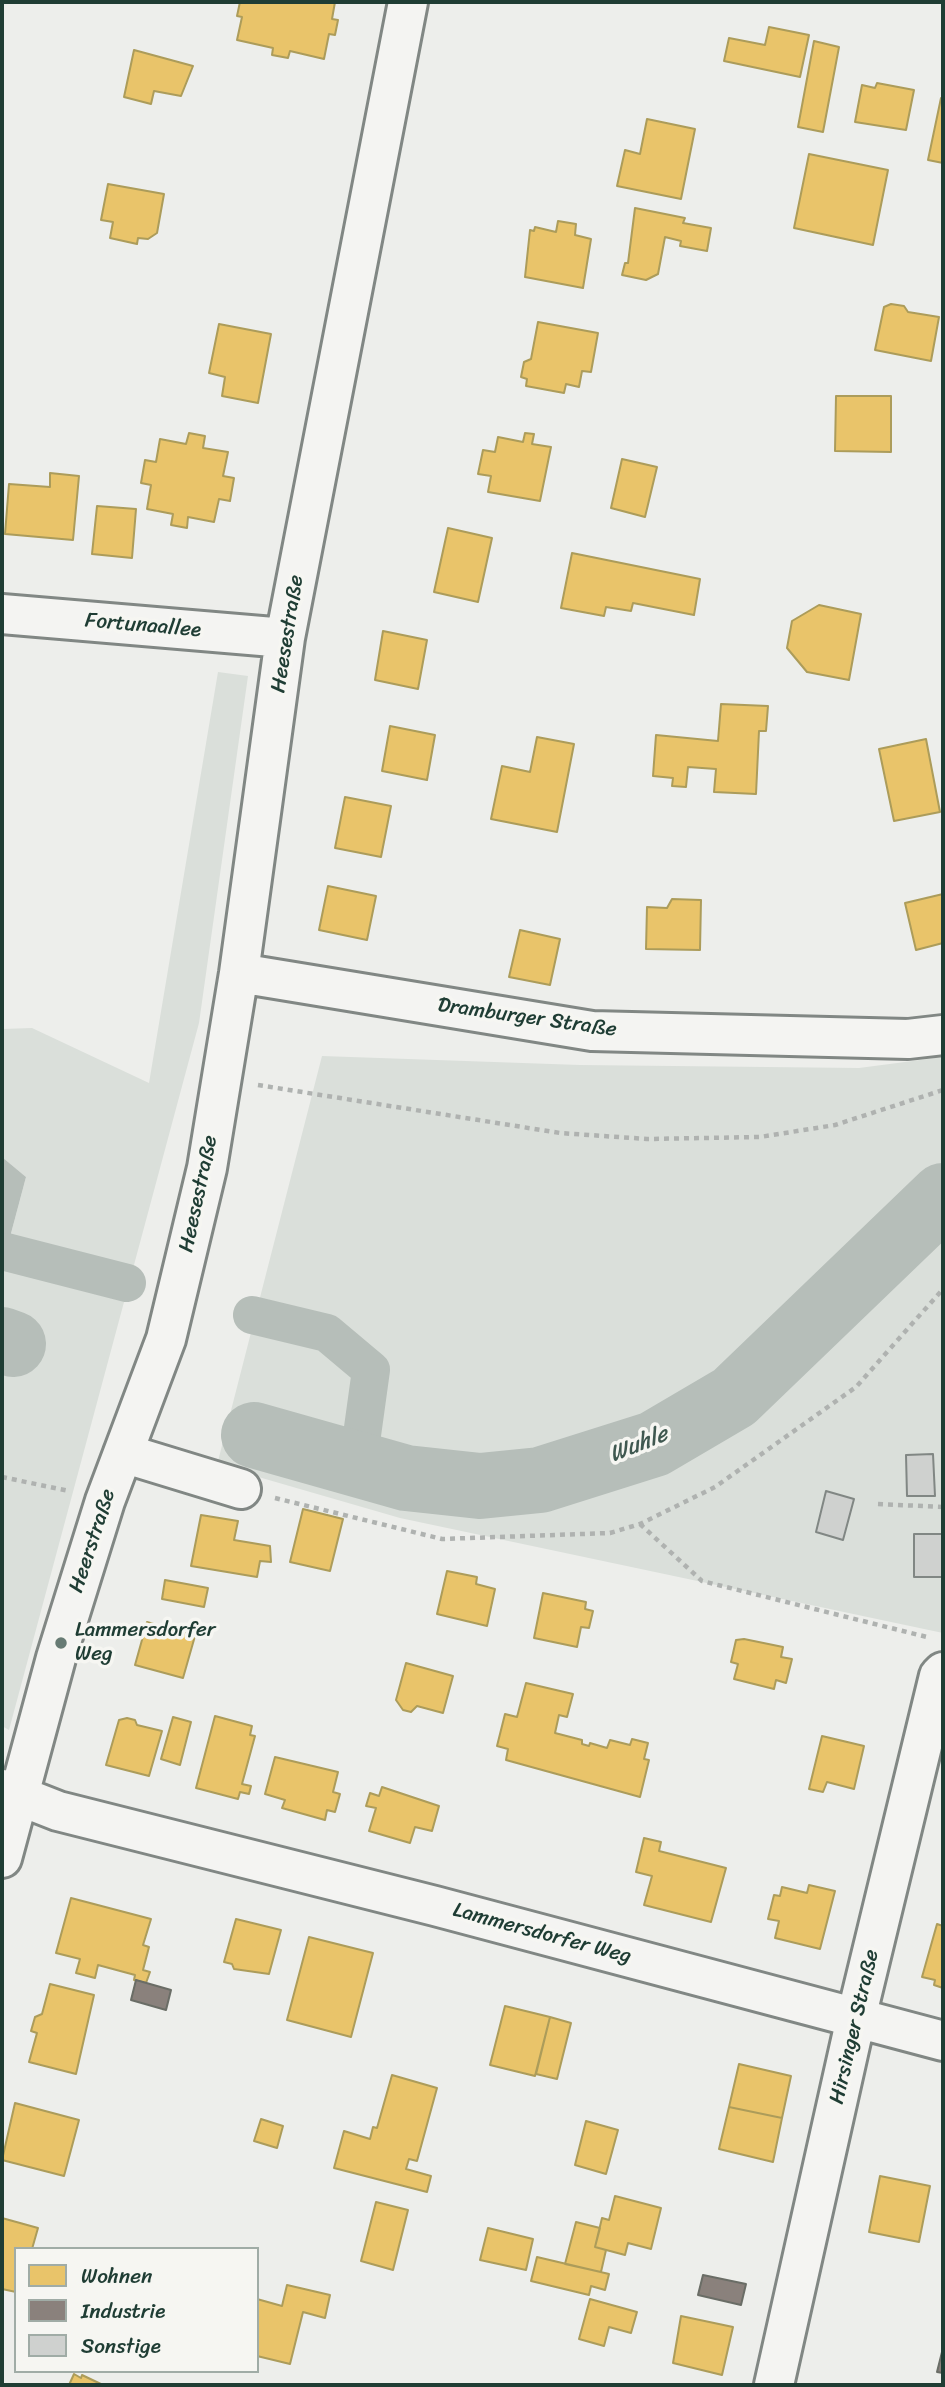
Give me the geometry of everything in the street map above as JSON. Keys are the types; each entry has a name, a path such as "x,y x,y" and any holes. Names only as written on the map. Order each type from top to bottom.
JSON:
{"street":[{"name":"Heesestraße","path":"183,1268 206,1168 239,973 285,638 408,2"},
{"name":"Fortunaallee","path":"2,614 285,638"},
{"name":"Dramburger Straße","path":"239,973 592,1031 908,1039 943,1035"},
{"name":"Heerstraße","path":"2,1858 11,1792 105,1501 166,1339 183,1268"},
{"path":"123,1453 241,1489"},
{"name":"Hirsinger Straße","path":"774,2385 856,2018 936,1689 937,1655"},
{"name":"Lammersdorfer Weg","path":"11,1792 58,1811 435,1906 943,2041"}],"path":[{"path":"249,1083 560,1133 647,1139 760,1137 822,1127 943,1090"},
{"path":"310,1507 442,1539 610,1532 640,1524 715,1487 856,1387 943,1289"},
{"path":"2,1477 105,1501"},
{"path":"878,1504 943,1507"},
{"path":"640,1524 702,1581 937,1655"}],"shaded area":[{"path":"218,672 248,676 199,1023 9,1730 2,1726 2,1255 6,1252 26,1177 2,1157 2,1029 32,1028 149,1083"},
{"path":"322,1056 580,1065 859,1068 943,1057 943,1633 400,1518 217,1465"},
{"path":"2,1157 26,1177 6,1252 2,1255"}],"building: Wohnen":[{"path":"240,2 335,2 332,19 338,20 335,35 329,34 324,59 290,51 288,58 272,55 273,48 237,40 242,17 237,16"},
{"path":"769,27 809,35 800,77 724,61 729,38 765,45"},
{"path":"814,41 839,47 823,132 798,127"},
{"path":"134,50 193,66 181,96 154,91 151,104 124,97"},
{"path":"877,83 914,90 906,130 855,122 862,85 875,88"},
{"path":"943,98 943,163 928,160"},
{"path":"647,119 695,129 681,199 617,186 625,150 640,154"},
{"path":"809,154 888,170 873,245 794,228"},
{"path":"108,184 164,194 157,233 148,239 138,238 137,244 110,238 113,222 101,220"},
{"path":"635,208 685,218 683,223 711,228 707,251 680,246 681,241 665,237 658,274 646,280 622,275 625,263 628,263"},
{"path":"558,221 576,224 575,235 591,239 583,288 525,277 530,230 534,231 535,227 556,232"},
{"path":"891,304 904,306 908,312 939,317 931,361 875,350 884,307"},
{"path":"538,322 598,333 591,372 582,371 579,387 566,384 564,393 526,386 527,379 521,377 524,362 531,359"},
{"path":"219,324 271,334 258,403 222,396 225,377 209,373"},
{"path":"836,396 891,396 891,452 835,451"},
{"path":"189,433 205,436 203,448 228,452 223,476 234,478 230,501 219,499 214,522 188,517 187,528 171,525 173,514 147,509 151,485 141,483 145,460 156,462 160,439 186,444"},
{"path":"525,433 534,434 532,444 551,447 540,501 488,492 491,476 478,474 483,450 495,452 498,437 523,442"},
{"path":"622,459 657,467 645,517 611,508"},
{"path":"50,473 79,476 73,540 5,534 9,484 50,487"},
{"path":"97,506 136,509 132,558 92,554"},
{"path":"448,528 492,538 478,602 434,592"},
{"path":"572,553 700,579 694,615 633,603 631,611 606,607 604,616 561,608"},
{"path":"819,605 861,614 849,680 807,672 787,648 792,621"},
{"path":"383,631 427,640 418,689 375,680"},
{"path":"721,704 768,706 766,731 759,731 756,794 714,792 716,769 688,767 686,787 672,786 673,778 653,776 656,735 718,741"},
{"path":"390,726 435,735 427,780 382,771"},
{"path":"537,737 574,744 557,832 491,819 502,766 530,772"},
{"path":"926,739 940,812 894,821 879,749"},
{"path":"345,797 391,806 381,857 335,848"},
{"path":"328,886 376,896 367,940 319,930"},
{"path":"943,894 943,943 916,950 905,903"},
{"path":"672,899 701,900 700,950 646,949 647,907 667,908"},
{"path":"520,930 560,939 550,985 509,977"},
{"path":"303,1509 343,1519 330,1571 290,1562"},
{"path":"201,1515 238,1521 234,1540 270,1546 271,1562 260,1561 257,1577 191,1566"},
{"path":"447,1571 477,1577 476,1584 495,1589 487,1626 437,1614"},
{"path":"165,1580 208,1588 204,1607 162,1599"},
{"path":"543,1593 586,1602 585,1609 593,1611 589,1628 581,1627 577,1647 534,1638"},
{"path":"147,1622 195,1636 183,1678 135,1665"},
{"path":"744,1639 783,1647 781,1657 792,1659 786,1683 776,1680 774,1689 734,1679 738,1664 731,1662 736,1640"},
{"path":"406,1663 453,1676 443,1713 417,1706 411,1712 403,1710 396,1700"},
{"path":"526,1683 573,1694 567,1717 559,1715 555,1733 582,1740 582,1744 589,1746 590,1743 607,1748 610,1740 630,1745 632,1739 648,1743 644,1759 649,1760 640,1797 506,1760 508,1749 497,1746 505,1714 517,1717"},
{"path":"215,1716 252,1726 250,1735 255,1736 242,1784 251,1786 249,1794 240,1792 238,1799 196,1788"},
{"path":"173,1717 191,1722 180,1765 161,1759"},
{"path":"119,1720 135,1720 137,1725 162,1731 149,1776 106,1765"},
{"path":"822,1736 864,1746 854,1789 827,1782 823,1792 809,1789"},
{"path":"275,1757 338,1772 333,1792 340,1794 335,1812 327,1810 325,1820 282,1808 285,1800 265,1794"},
{"path":"382,1787 439,1806 432,1831 415,1827 410,1843 369,1831 376,1808 366,1806 370,1793 379,1796"},
{"path":"644,1838 661,1842 659,1851 726,1868 711,1922 644,1905 652,1876 636,1872"},
{"path":"809,1885 835,1891 820,1949 775,1938 779,1921 768,1919 774,1895 780,1896 782,1887 807,1893"},
{"path":"71,1898 151,1919 143,1945 149,1947 143,1970 150,1972 146,1983 134,1980 135,1975 98,1965 95,1978 76,1973 80,1959 56,1953"},
{"path":"236,1919 281,1930 269,1974 234,1969 232,1964 224,1962"},
{"path":"937,1924 943,1926 943,1988 934,1985 935,1980 922,1977"},
{"path":"309,1937 373,1953 351,2037 287,2020"},
{"path":"50,1984 94,1995 76,2074 29,2062 37,2033 31,2031 35,2017 42,2014"},
{"path":"505,2006 550,2017 535,2076 490,2065"},
{"path":"550,2017 571,2023 557,2079 536,2074"},
{"path":"739,2064 791,2076 782,2118 729,2107"},
{"path":"392,2075 437,2088 417,2161 409,2159 406,2169 431,2176 427,2192 334,2168 344,2131 370,2139 373,2127 377,2128"},
{"path":"15,2103 79,2120 64,2176 2,2160"},
{"path":"729,2107 782,2118 773,2162 719,2149"},
{"path":"261,2119 283,2126 277,2148 254,2141"},
{"path":"586,2121 618,2130 606,2174 575,2165"},
{"path":"880,2176 930,2186 919,2242 869,2232"},
{"path":"615,2196 661,2208 651,2249 628,2243 625,2255 595,2247 602,2218 609,2220"},
{"path":"376,2202 408,2210 393,2270 361,2261"},
{"path":"2,2218 38,2228 33,2247 14,2247 14,2292 2,2289"},
{"path":"576,2222 600,2228 595,2247 606,2250 601,2272 565,2264"},
{"path":"488,2228 533,2239 526,2270 480,2260"},
{"path":"537,2257 609,2274 605,2290 591,2286 589,2295 531,2281"},
{"path":"287,2285 330,2295 325,2318 303,2312 290,2364 259,2356 259,2300 282,2306"},
{"path":"590,2299 637,2312 631,2333 609,2327 604,2346 579,2339"},
{"path":"681,2316 733,2327 722,2375 673,2363"},
{"path":"74,2374 81,2378 82,2375 103,2385 69,2385"}],"building: Industrie":[{"path":"136,1980 171,1990 166,2010 131,2000"},
{"path":"703,2275 746,2284 741,2305 698,2295"},
{"path":"943,2353 943,2373 937,2372"}],"building: Sonstige":[{"path":"933,1454 935,1496 907,1496 906,1455"},
{"path":"826,1491 854,1499 843,1540 816,1532"},
{"path":"914,1534 943,1534 943,1577 914,1577"}],"waterway":[{"name":"Wuhle","path":"254,1435 406,1478 480,1486 540,1480 654,1444 734,1397 943,1196"},
{"path":"6,1252 127,1283"},
{"path":"252,1315 327,1333 371,1370 358,1464"},
{"name":"Wuhle","path":"2,1340 13,1344"}],"place":[{"name":"Lammersdorfer Weg","path":"61,1643"}]}
